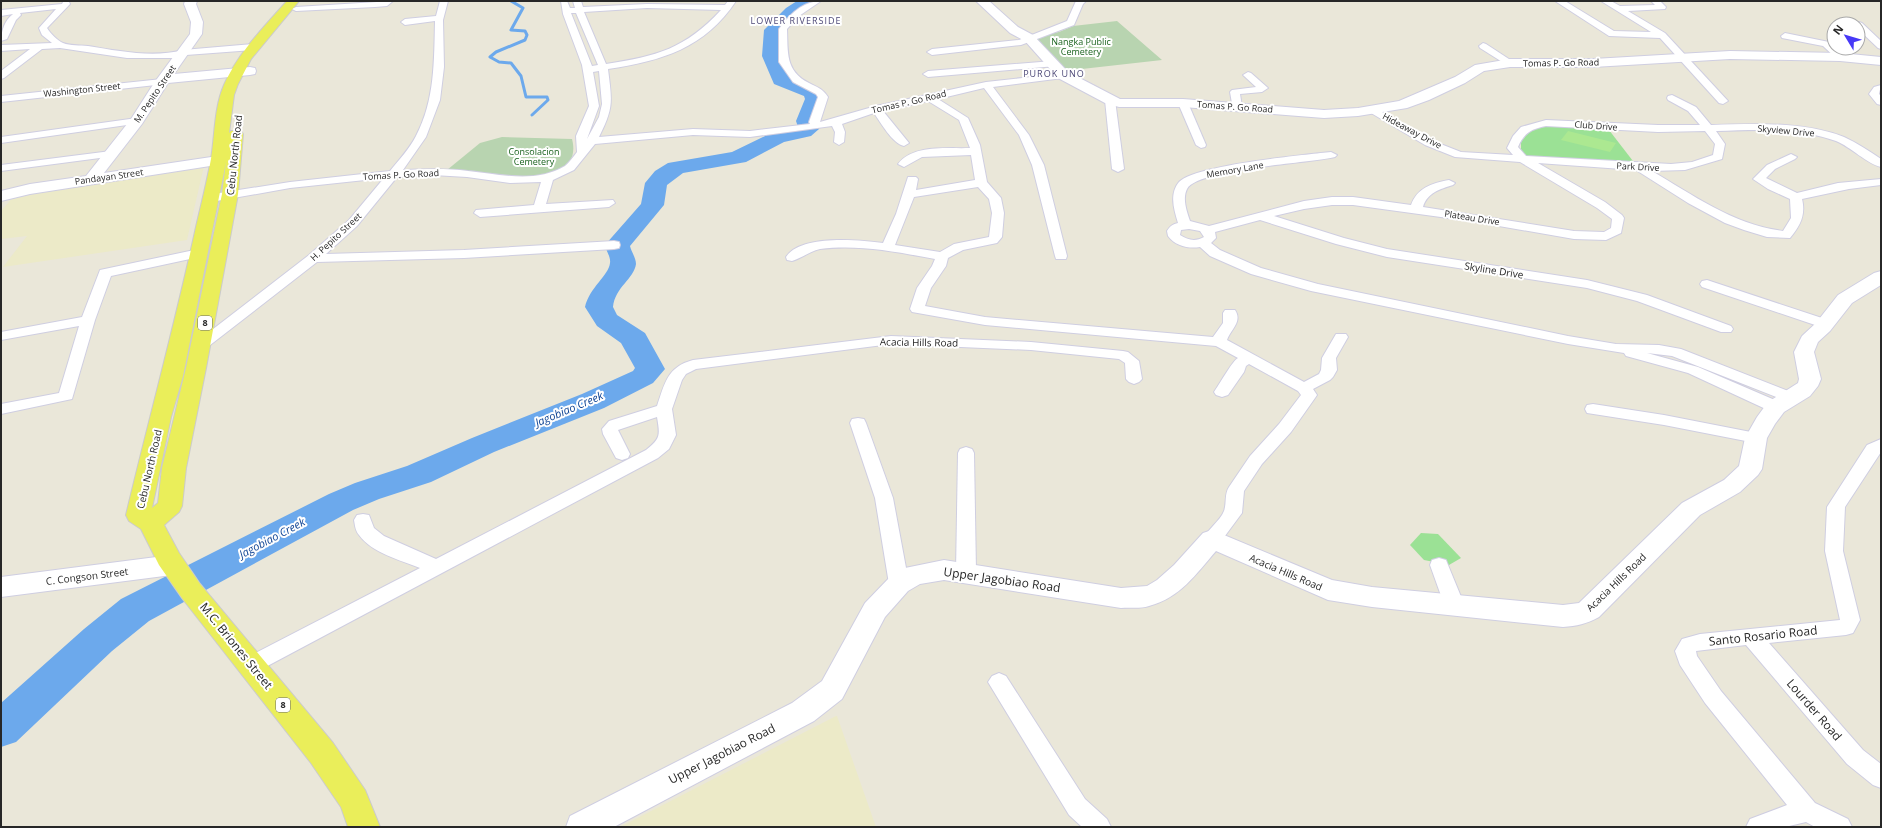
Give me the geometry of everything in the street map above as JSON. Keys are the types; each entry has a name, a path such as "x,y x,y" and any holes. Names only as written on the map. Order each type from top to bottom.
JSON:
{"main road":[{"name":"Cebu North Road","path":"244,88 243,71 253,47 296,5"},
{"name":"Cebu North Road","path":"237,121 230,194 196,368 174,468 170,506 151,523 138,514 160,417 172,376 211,198 218,161 227,95 243,71 266,45 296,5"},
{"name":"M.C. Briones Street","path":"151,523 181,577 322,753 354,800 364,827"}],"street":[{"name":"M. Pepito Street","path":"91,180 137,121 196,34 197,22 190,4 191,1"},
{"path":"296,5 375,5 384,4 389,1"},
{"name":"H. Pepito Street","path":"200,346 314,258 353,223 394,174 421,137 435,100 439,67 440,18 444,1"},
{"name":"Tomas P. Go Road","path":"564,1 587,67 594,106 581,136 581,148"},
{"path":"816,126 814,122 815,117 822,107 823,97 820,92 796,80 782,57 783,29 796,14 817,1"},
{"path":"982,1 1014,30 1029,38 1063,75"},
{"path":"932,52 1021,42 1071,23 1079,3 1082,1"},
{"path":"1559,1 1612,34 1662,35"},
{"path":"1603,5 1617,8 1662,7 1656,1"},
{"path":"60,45 41,34 42,28 67,3"},
{"path":"1,13 67,3"},
{"path":"567,13 579,8 647,9 723,7"},
{"path":"587,67 659,57 677,51 694,41 707,30 723,7"},
{"name":"Tomas P. Go Road","path":"579,8 602,65 607,104 604,118 592,141"},
{"path":"1617,8 1662,35 1723,102"},
{"path":"1,25 14,17 6,37"},
{"path":"406,22 440,18"},
{"path":"1624,22 1640,21"},
{"path":"1866,32 1881,46"},
{"path":"1785,36 1826,44 1840,57"},
{"path":"1,76 41,45"},
{"path":"1,48 60,45 127,55 153,56 253,47"},
{"path":"1483,46 1510,63"},
{"name":"Tomas P. Go Road","path":"211,198 290,185 394,174 433,172 467,174 510,180 548,178 570,168 581,148 592,141 693,132 750,134 798,129 836,122 876,109 986,85 1063,75 1110,100 1119,103 1183,103 1324,114 1371,110 1402,105 1460,80 1480,68 1510,63 1593,63 1767,55 1840,57 1881,61"},
{"path":"928,74 1053,64"},
{"path":"162,82 243,71"},
{"path":"1237,107 1235,92 1237,90 1264,88 1248,75"},
{"name":"Washington Street","path":"1,99 162,82"},
{"name":"Washington Street","path":"1,104 162,82"},
{"path":"986,85 1024,135 1038,164 1061,256"},
{"path":"1881,88 1877,89 1874,94 1881,102"},
{"path":"792,257 806,249 832,244 887,247 942,256 959,247 993,240 996,237 998,213 995,198 982,183 976,151 963,118 929,98"},
{"path":"1672,98 1692,109 1708,128"},
{"path":"1110,100 1118,169"},
{"path":"1183,103 1201,145"},
{"path":"876,109 904,143"},
{"name":"Hideaway Drive","path":"1371,110 1429,143 1459,155 1524,160"},
{"path":"1,140 137,121"},
{"path":"836,122 840,132 839,142"},
{"name":"Club Drive","path":"1524,160 1512,148 1518,134 1531,126 1546,123 1607,127 1708,128"},
{"name":"Skyview Drive","path":"1708,128 1776,128 1815,133 1839,139 1861,150 1881,164"},
{"name":"Park Drive","path":"1524,160 1638,167 1680,168 1694,166 1718,157 1720,144 1708,128"},
{"path":"904,164 912,157 921,154 976,151"},
{"path":"1,168 111,154"},
{"name":"Memory Lane","path":"1185,225 1178,198 1183,185 1192,178 1218,171 1331,155"},
{"path":"1791,157 1771,167 1759,179 1772,187 1796,197 1828,188 1858,182 1881,182"},
{"name":"Plateau Drive","path":"1205,236 1260,216 1304,205 1332,201 1353,201 1416,209 1574,235 1606,236 1617,230 1618,218 1601,205 1524,160"},
{"name":"Pandayan Street","path":"1,196 91,180 218,161"},
{"path":"1638,167 1718,214 1746,228 1759,232 1786,235 1795,226 1798,206 1796,197"},
{"path":"539,209 548,178"},
{"path":"887,247 910,194 912,179"},
{"path":"910,194 982,183"},
{"path":"1416,209 1420,197 1436,186 1449,183"},
{"path":"480,213 610,203"},
{"name":"Skyline Drive","path":"1260,216 1340,241 1387,253 1587,284 1642,298 1726,329"},
{"path":"1205,236 1189,243 1176,238 1173,231 1177,227 1185,225 1196,226 1205,236 1216,253 1256,271 1316,288 1560,339 1616,348 1652,360 1693,364 1783,402"},
{"path":"314,258 379,258 457,255 614,245"},
{"path":"1,409 66,396 88,320 104,273 199,253"},
{"path":"942,256 939,266 924,288 917,309 985,321 1219,342 1303,388 1325,377 1329,370 1329,358 1341,337"},
{"name":"Acacia Hills Road","path":"1212,539 1328,590 1372,597 1563,616 1579,615 1589,610 1691,509 1732,486 1750,469 1756,438 1765,422 1783,402 1802,391 1807,386 1810,379 1804,352 1809,340 1826,324 1845,299 1881,277"},
{"path":"1707,284 1826,324"},
{"path":"1219,342 1222,333 1230,324 1230,314"},
{"path":"1,336 88,320"},
{"name":"Acacia Hills Road","path":"664,409 674,380 680,371 692,365 891,340 1031,346 1123,354 1132,361 1134,379"},
{"path":"1222,392 1236,372 1239,363 1250,358"},
{"name":"Upper Jagobiao Road","path":"582,827 803,712 832,690 875,610 899,584 914,575 944,570 966,572 1121,598 1150,596 1166,588 1179,576 1233,513 1235,505 1234,496 1239,485 1256,460 1285,428 1309,395 1303,388"},
{"path":"251,665 652,454 663,445 668,434 664,409 615,425 610,429 611,434 622,454"},
{"path":"1593,409 1664,420 1756,438"},
{"path":"858,423 884,498 899,584"},
{"name":"Santo Rosario Road","path":"1807,811 1713,697 1687,659 1685,651 1689,645 1700,642 1846,627 1849,624 1850,620 1834,551 1836,507 1873,449 1881,444"},
{"path":"966,453 966,572"},
{"path":"363,520 365,530 372,538 438,567"},
{"path":"1440,565 1454,604"},
{"name":"C. Congson Street","path":"1,587 181,577"},
{"name":"Lourder Road","path":"1751,637 1850,751 1881,778"},
{"path":"999,682 1077,807 1099,827"},
{"path":"1758,827 1781,817 1807,811 1840,827"}],"shaded area":[{"path":"204,166 187,240 3,267 27,236 1,239 1,211 15,195"},
{"path":"836,716 876,827 620,827"}],"green space":[{"name":"Nangka Public Cemetery","path":"1117,21 1162,60 1064,71 1034,39 1038,36 1059,32 1073,26"},
{"path":"1549,126 1609,130 1636,165 1529,158 1521,153 1521,141 1532,129"},
{"path":"1568,131 1616,143 1610,152 1561,140"},
{"name":"Consolacion Cemetery","path":"502,137 572,139 572,156 569,162 558,171 542,176 533,177 447,170 480,143"},
{"path":"1421,533 1438,534 1461,558 1449,565 1424,560 1410,545"}],"waterway":[{"path":"511,1 523,8 511,30 525,31 527,35 525,40 496,52 490,57 499,62 511,63 521,76 526,97 547,97 548,100 532,115"},
{"name":"Jagobiao Creek","path":"1,729 98,640 135,610 341,502 367,491 419,474 483,445 593,401 643,377 650,369 637,347 635,339 607,320 599,307 600,299 603,293 619,274 623,263 617,245 652,205 656,183 663,176 676,168 738,157 778,137 804,132 809,129 806,121 815,99 812,92 781,80 771,56 772,30 792,11 808,1"}],"district":[{"name":"LOWER RIVERSIDE","path":"796,21"},
{"name":"PUROK UNO","path":"1054,74"}]}
